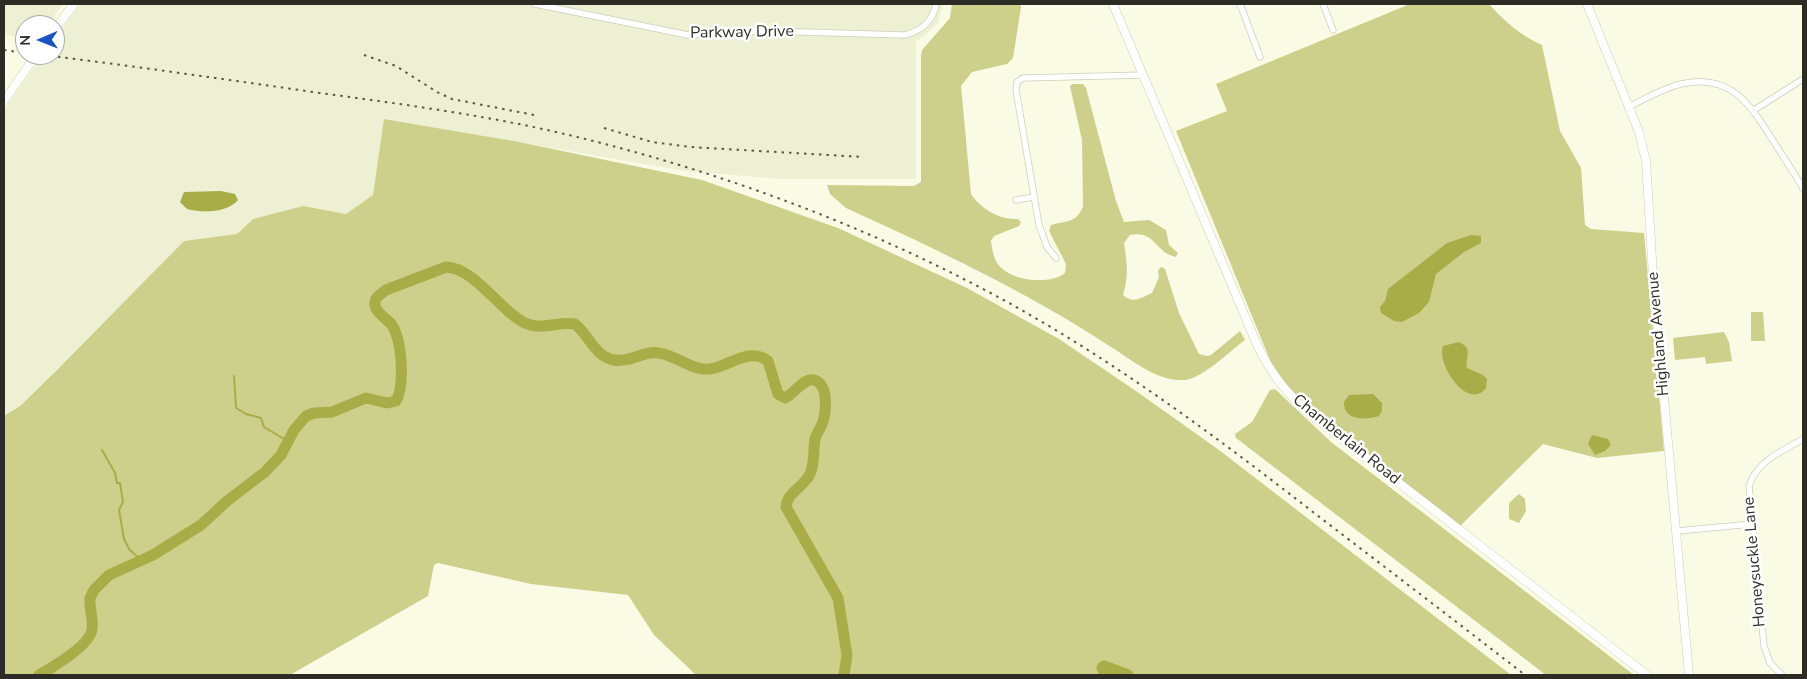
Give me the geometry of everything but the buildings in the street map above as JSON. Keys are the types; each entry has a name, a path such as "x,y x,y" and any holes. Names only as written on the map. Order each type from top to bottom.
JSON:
{"street":[{"path":"65,16 74,4"},
{"name":"Parkway Drive","path":"535,4 650,29 700,36 768,31 899,35 911,33 923,27 931,18 936,4"},
{"name":"Chamberlain Road","path":"1113,4 1258,346 1268,366 1282,386 1310,414 1647,675"},
{"path":"1240,4 1260,57"},
{"path":"1323,4 1333,30"},
{"name":"Highland Avenue","path":"1589,4 1642,143 1647,166 1653,276 1689,675"},
{"path":"4,101 30,65"},
{"path":"1056,258 1042,236 1016,90 1017,82 1023,78 1144,76"},
{"path":"1754,110 1803,79"},
{"path":"1628,107 1672,87 1704,82 1734,91 1754,110 1803,188"},
{"path":"1016,200 1034,197"},
{"name":"Honeysuckle Lane","path":"1782,675 1773,667 1765,651 1749,486 1754,472 1765,461 1803,439"},
{"path":"1677,531 1752,524"}],"shaded area":[{"path":"4,4 63,4 55,15 15,15 15,37 4,35"},
{"path":"80,4 943,4 938,23 916,42 916,179 782,179 685,171 384,119 374,195 346,214 303,206 253,219 237,234 184,241 20,406 4,416 4,110 36,65 65,65 65,24"},
{"path":"221,191 235,194 238,200 228,207 214,211 187,209 180,202 184,192"},
{"path":"1471,235 1481,236 1481,243 1464,252 1436,274 1429,302 1419,313 1402,322 1394,321 1381,313 1380,307 1385,301 1388,289 1447,243"},
{"path":"1459,342 1468,350 1467,368 1483,375 1487,379 1486,388 1479,394 1471,394 1463,390 1455,383 1444,364 1443,346"},
{"path":"1373,394 1382,403 1382,411 1379,416 1356,418 1347,413 1344,402 1349,395"},
{"path":"1592,435 1608,439 1611,445 1605,451 1595,455 1588,444"}],"green space":[{"path":"952,4 1020,4 1021,7 1013,58 1007,64 972,72 961,86 971,194 991,212 1004,218 1018,219 1021,222 1019,226 994,236 991,241 996,261 1001,268 1009,273 1028,279 1049,279 1065,273 1066,264 1049,231 1051,225 1074,219 1083,207 1082,140 1070,86 1072,84 1083,84 1086,88 1116,201 1124,222 1149,220 1166,230 1169,245 1178,253 1176,257 1169,255 1145,236 1139,234 1130,235 1124,243 1127,269 1123,295 1134,300 1152,293 1159,277 1158,270 1161,267 1165,269 1179,313 1199,354 1211,355 1240,331 1245,340 1208,369 1185,380 1174,380 1154,373 1045,307 947,255 846,208 830,194 827,185 914,186 921,182 922,50 950,18"},
{"path":"1410,4 1489,4 1513,28 1542,45 1560,131 1581,168 1585,225 1591,229 1644,233 1664,451 1597,458 1543,444 1460,526 1307,406 1288,388 1270,360 1176,131 1227,111 1216,84"},
{"path":"384,119 519,142 702,180 838,228 967,288 1059,339 1219,450 1511,675 696,675 654,635 628,595 531,584 438,563 434,565 428,596 290,675 4,675 4,416 20,406 184,241 237,234 253,219 303,206 346,214 373,195"},
{"path":"1751,312 1763,312 1765,341 1751,341"},
{"path":"1724,332 1729,342 1732,361 1706,364 1705,357 1675,360 1673,338"},
{"path":"1275,389 1331,442 1634,675 1546,675 1236,438 1235,434 1252,422 1270,390"},
{"path":"1519,494 1525,499 1526,511 1519,523 1509,519 1509,503"}],"waterway":[{"path":"39,675 70,656 89,636 92,630 90,598 94,590 109,575 153,555 201,525 227,501 265,472 281,455 294,430 306,416 314,413 332,412 366,398 387,403 396,401 401,385 398,341 392,325 376,308 376,300 386,290 446,267 457,269 467,274 506,309 525,323 538,326 575,324 597,350 607,358 626,360 648,353 659,353 691,366 710,369 746,356 761,357 768,361 778,394 785,398 807,381 814,380 819,382 824,391 825,408 823,421 815,439 812,470 804,483 789,497 786,507 838,598 847,655 844,675"},
{"path":"234,376 236,408 246,414 261,418 264,427 289,442"},
{"path":"102,450 115,473 117,483 120,483 123,502 119,510 124,539 129,549 142,561"},
{"path":"1105,675 1102,668 1104,666 1128,675"}],"railway":[{"path":"4,50 15,52"},
{"path":"364,55 396,66 437,92 452,99 534,115"},
{"path":"65,58 411,106 541,129 632,151 690,168 748,187 861,231 972,283 1025,312 1140,384 1250,464 1525,675"},
{"path":"604,128 652,142 690,147 863,157"}]}
